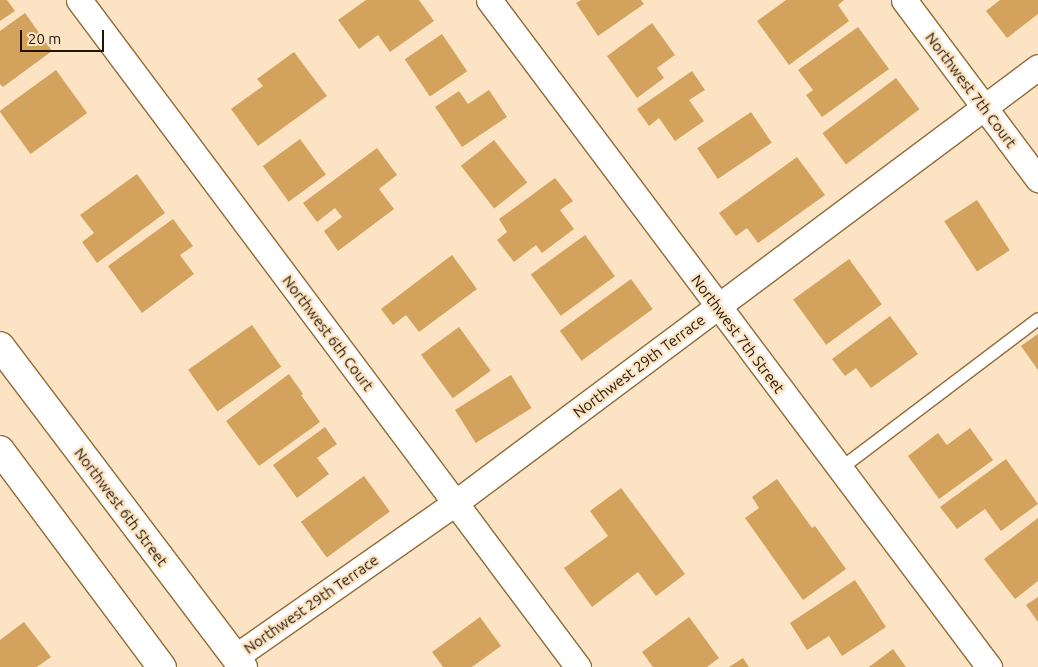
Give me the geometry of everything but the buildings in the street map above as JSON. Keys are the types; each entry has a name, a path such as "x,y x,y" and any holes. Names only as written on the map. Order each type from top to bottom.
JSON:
{"street":[{"name":"Northwest 6th Court","path":"79,0 578,667"},
{"name":"Northwest 7th Street","path":"489,0 989,667"},
{"name":"Northwest 7th Court","path":"904,0 1038,179"},
{"name":"Northwest 29th Terrace","path":"239,662 718,307 983,107 1038,68"},
{"name":"Northwest 6th Street","path":"0,346 239,662"},
{"path":"0,450 162,667"}],"lane":[{"path":"840,469 1038,319"}]}
